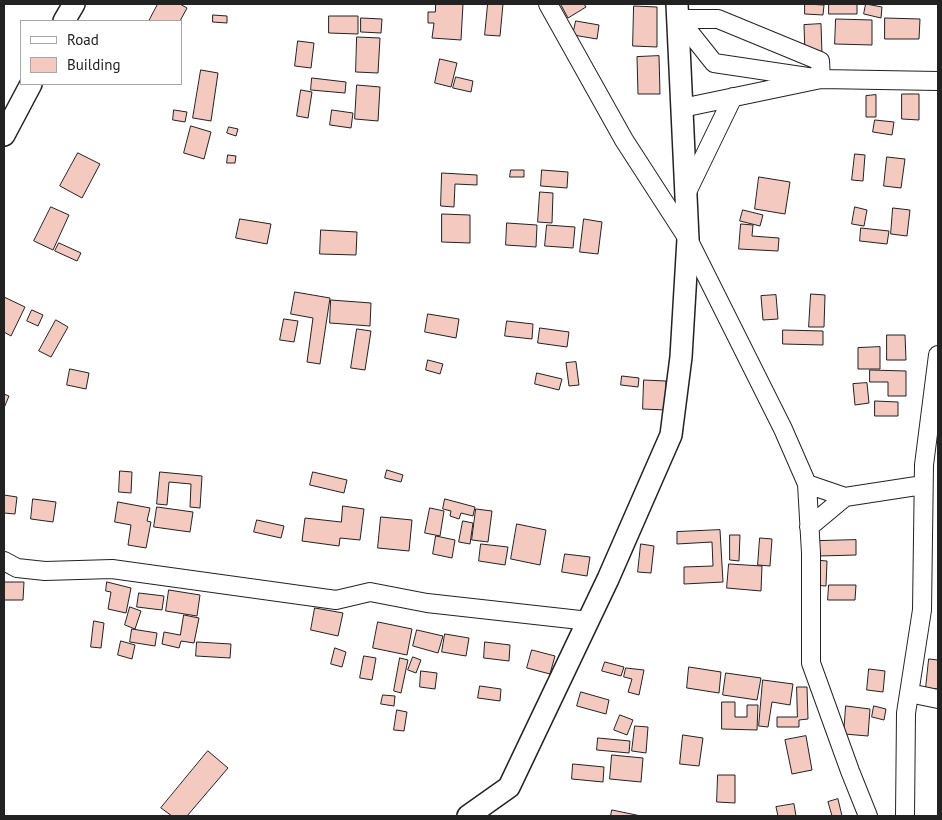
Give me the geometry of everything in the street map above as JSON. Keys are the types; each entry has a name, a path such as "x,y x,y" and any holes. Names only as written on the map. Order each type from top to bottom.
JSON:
{"street":[{"path":"65,20 74,4"},
{"path":"548,4 624,140 688,240 783,429 806,484 809,527 811,663 868,816"},
{"path":"678,11 714,63 821,79 938,81"},
{"path":"678,11 718,19 820,62 821,79"},
{"path":"468,816 509,787 588,621 672,436 681,357 688,240 678,11"},
{"path":"682,108 821,79"},
{"path":"4,135 30,85"},
{"path":"686,194 732,97"},
{"path":"905,816 906,713 922,610 923,485 932,446 938,355"},
{"path":"806,484 845,497 923,485"},
{"path":"809,527 845,497"},
{"path":"4,561 17,568 45,571 112,569 336,600 370,592 428,603 588,621"},
{"path":"909,693 938,699"}],"building":[{"path":"158,4 180,4 187,8 181,20 150,20"},
{"path":"436,4 463,4 461,40 432,38 434,23 428,23 428,12 435,12"},
{"path":"488,4 503,4 500,36 485,35"},
{"path":"584,4 586,7 568,18 561,5"},
{"path":"805,4 824,5 823,15 805,14"},
{"path":"829,4 857,4 857,14 829,14"},
{"path":"866,4 882,7 881,18 864,14"},
{"path":"634,6 657,7 657,47 633,46"},
{"path":"213,15 227,16 227,23 213,22"},
{"path":"329,16 358,16 358,34 329,33"},
{"path":"361,18 382,19 381,33 361,32"},
{"path":"885,18 920,19 919,39 885,39"},
{"path":"836,19 872,20 872,45 835,44"},
{"path":"576,21 599,25 597,39 573,35"},
{"path":"821,24 822,54 805,54 804,25"},
{"path":"357,37 380,38 378,73 356,72"},
{"path":"298,41 314,43 311,68 295,66"},
{"path":"659,56 660,94 638,94 637,57"},
{"path":"440,59 457,63 451,87 435,83"},
{"path":"201,70 218,73 211,121 193,118"},
{"path":"456,77 473,81 471,92 453,88"},
{"path":"312,78 346,82 345,93 311,90"},
{"path":"357,85 380,87 378,121 355,119"},
{"path":"301,90 312,92 308,118 297,116"},
{"path":"902,94 919,94 919,120 902,119"},
{"path":"876,95 876,117 866,117 866,96"},
{"path":"174,110 187,112 185,122 173,120"},
{"path":"332,110 353,113 351,128 330,125"},
{"path":"875,120 894,122 892,135 873,132"},
{"path":"191,126 211,132 204,159 184,153"},
{"path":"229,127 238,129 236,136 227,133"},
{"path":"78,153 100,164 82,198 60,186"},
{"path":"855,154 865,155 863,181 852,180"},
{"path":"228,155 236,156 235,163 227,163"},
{"path":"887,157 905,159 901,188 884,186"},
{"path":"511,170 524,170 524,177 510,177"},
{"path":"542,170 568,172 567,188 541,186"},
{"path":"442,173 477,175 477,185 455,184 454,207 441,206"},
{"path":"759,177 790,182 785,214 755,209"},
{"path":"540,192 553,193 552,223 538,222"},
{"path":"51,207 69,215 53,250 34,241"},
{"path":"855,207 867,210 864,226 852,224"},
{"path":"893,208 910,210 907,236 891,234"},
{"path":"743,210 763,215 760,226 740,221"},
{"path":"442,214 470,215 470,243 442,242"},
{"path":"240,219 271,224 267,244 236,238"},
{"path":"584,219 602,222 598,254 580,252"},
{"path":"507,223 537,225 536,247 506,245"},
{"path":"741,224 753,225 752,236 779,238 778,251 739,249"},
{"path":"547,225 575,227 573,248 545,246"},
{"path":"861,228 889,231 887,244 860,241"},
{"path":"321,230 357,232 356,255 320,254"},
{"path":"59,243 81,253 77,261 55,251"},
{"path":"295,292 330,298 320,364 307,362 313,318 291,314"},
{"path":"811,294 825,295 824,327 809,327"},
{"path":"776,295 778,319 763,320 761,296"},
{"path":"4,297 25,307 11,336 4,332"},
{"path":"331,300 371,303 370,326 330,323"},
{"path":"32,310 43,315 38,326 27,321"},
{"path":"428,314 459,319 456,338 425,332"},
{"path":"284,319 298,321 294,342 280,340"},
{"path":"56,320 68,327 51,357 39,351"},
{"path":"507,321 533,324 532,339 505,336"},
{"path":"540,328 569,332 567,347 538,343"},
{"path":"357,329 371,331 365,370 351,368"},
{"path":"783,330 823,331 823,345 783,344"},
{"path":"887,335 905,335 906,360 887,360"},
{"path":"880,347 880,369 858,369 858,348"},
{"path":"428,360 443,364 440,374 426,370"},
{"path":"576,362 579,385 569,386 566,363"},
{"path":"70,369 89,373 86,389 67,385"},
{"path":"870,370 906,371 906,396 888,396 888,382 870,382"},
{"path":"537,373 562,379 559,390 535,384"},
{"path":"622,376 639,378 638,387 621,385"},
{"path":"644,380 666,381 666,410 643,409"},
{"path":"867,383 869,403 855,405 853,384"},
{"path":"4,394 9,396 4,408"},
{"path":"875,401 898,402 898,416 875,416"},
{"path":"387,470 403,475 401,482 385,478"},
{"path":"120,471 132,472 131,493 119,492"},
{"path":"160,472 202,476 200,508 190,507 191,484 169,482 167,505 157,504"},
{"path":"313,472 347,480 344,493 310,485"},
{"path":"4,495 17,497 15,514 4,513"},
{"path":"33,499 56,502 53,522 31,519"},
{"path":"445,499 475,507 473,516 461,513 459,519 450,516 451,511 443,509"},
{"path":"118,502 150,508 147,521 151,522 146,548 128,545 131,525 115,522"},
{"path":"343,506 364,509 360,540 340,538 339,546 302,541 305,518 341,522"},
{"path":"157,507 193,512 190,532 154,527"},
{"path":"430,508 444,511 440,536 425,533"},
{"path":"476,509 492,511 488,542 472,540"},
{"path":"381,517 412,520 409,551 378,548"},
{"path":"257,520 284,526 281,538 254,532"},
{"path":"463,521 473,523 470,544 459,542"},
{"path":"517,524 546,530 540,565 511,559"},
{"path":"720,530 723,582 684,584 684,567 713,566 712,542 677,544 677,532"},
{"path":"730,535 740,535 739,561 730,560"},
{"path":"436,536 455,540 452,558 433,554"},
{"path":"760,538 772,539 770,566 758,565"},
{"path":"856,540 856,555 819,556 819,541"},
{"path":"481,544 508,547 505,565 479,561"},
{"path":"641,544 654,546 651,573 638,572"},
{"path":"565,554 590,557 587,576 562,572"},
{"path":"815,560 827,561 826,586 813,585"},
{"path":"729,564 762,566 761,591 727,588"},
{"path":"4,582 24,582 23,600 4,600"},
{"path":"107,582 131,588 126,613 108,609 111,592 106,591"},
{"path":"829,585 856,585 855,600 828,600"},
{"path":"169,590 200,595 197,616 166,611"},
{"path":"139,593 164,596 162,610 137,607"},
{"path":"130,607 141,611 135,629 125,625"},
{"path":"315,608 343,613 338,636 311,630"},
{"path":"184,615 199,618 194,643 181,641 179,648 162,644 164,632 180,635"},
{"path":"94,621 104,623 101,648 91,647"},
{"path":"378,622 412,629 407,655 373,648"},
{"path":"132,629 157,633 155,646 130,642"},
{"path":"417,630 443,636 438,653 413,646"},
{"path":"445,634 469,638 466,656 442,652"},
{"path":"121,641 135,645 132,659 118,655"},
{"path":"197,642 231,644 230,658 196,656"},
{"path":"485,642 510,645 509,661 484,658"},
{"path":"335,648 346,652 342,667 331,664"},
{"path":"532,650 555,656 550,674 527,668"},
{"path":"364,656 376,658 372,680 360,678"},
{"path":"413,657 421,660 416,673 408,670"},
{"path":"400,658 408,660 401,693 394,691"},
{"path":"929,659 938,660 938,689 926,688"},
{"path":"605,662 624,667 621,676 602,671"},
{"path":"689,667 721,672 719,693 687,688"},
{"path":"626,668 644,670 639,695 628,692 632,679 624,677"},
{"path":"869,669 885,671 883,692 867,690"},
{"path":"421,671 437,673 435,689 420,687"},
{"path":"726,673 761,678 757,700 723,695"},
{"path":"763,680 793,684 790,705 772,702 768,727 759,726"},
{"path":"480,686 501,689 500,701 478,698"},
{"path":"797,687 807,687 808,719 799,720 799,727 777,727 777,717 797,717"},
{"path":"581,692 609,700 606,714 577,706"},
{"path":"383,695 395,696 394,706 381,704"},
{"path":"722,702 735,702 735,717 747,717 747,705 758,705 757,730 722,729"},
{"path":"846,706 870,709 868,736 844,734"},
{"path":"874,706 886,709 884,720 872,717"},
{"path":"397,710 407,712 404,731 394,730"},
{"path":"620,715 633,720 627,735 614,730"},
{"path":"635,726 648,727 646,753 632,751"},
{"path":"683,735 703,738 699,766 680,764"},
{"path":"806,736 812,770 792,774 785,740"},
{"path":"598,738 630,741 629,753 597,750"},
{"path":"208,751 228,768 187,816 172,816 161,808"},
{"path":"612,755 643,758 641,782 610,779"},
{"path":"573,764 604,767 603,782 572,779"},
{"path":"718,775 735,775 735,803 717,802"},
{"path":"838,799 842,816 832,816 828,802"},
{"path":"794,804 796,816 778,816 776,807"},
{"path":"612,810 641,816 611,816"}]}
